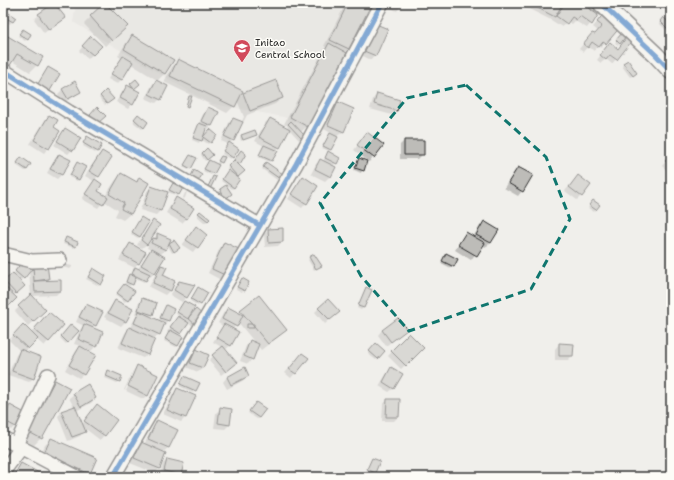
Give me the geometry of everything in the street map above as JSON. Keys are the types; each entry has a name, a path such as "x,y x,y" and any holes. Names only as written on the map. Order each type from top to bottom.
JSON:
{"street":[{"path":"113,477 296,164 382,3"},
{"path":"601,3 671,71"},
{"path":"3,70 69,112 259,225"},
{"path":"3,254 32,261 60,260"},
{"path":"3,472 19,447 48,375"},
{"path":"3,438 77,477"}],"highlighted area":[{"path":"466,85 546,157 570,219 531,289 409,331 361,276 320,203 407,98"}],"shaded area":[{"name":"Initao Central School","path":"76,3 374,3 311,129 283,117 209,103 73,22"}],"building":[{"path":"54,3 66,18 49,30 38,14"},
{"path":"104,3 128,26 112,41 90,16"},
{"path":"348,3 372,3 349,49 330,40"},
{"path":"563,3 555,17 530,4"},
{"path":"565,3 581,3 598,15 592,25 580,16 577,20 572,17 567,24 556,16"},
{"path":"590,3 599,3 607,9 600,15 588,7"},
{"path":"3,9 16,18 13,22 3,16"},
{"path":"604,13 621,26 606,44 603,42 599,47 592,42 588,48 583,44 592,33 595,34 602,26 597,22"},
{"path":"663,17 671,24 668,29 660,21"},
{"path":"376,24 388,29 376,56 364,51"},
{"path":"23,29 31,34 28,40 19,34"},
{"path":"622,33 626,36 620,44 616,40"},
{"path":"6,35 43,57 38,66 17,54 9,67 3,64 3,40"},
{"path":"132,35 174,60 165,74 124,49"},
{"path":"91,36 102,46 93,55 82,46"},
{"path":"626,38 631,42 617,60 610,55 606,60 600,55 610,42 618,49"},
{"path":"329,43 347,53 308,127 290,117"},
{"path":"123,56 133,62 122,80 111,74"},
{"path":"178,59 243,91 235,107 170,76"},
{"path":"628,60 637,73 633,76 623,63"},
{"path":"48,67 60,74 48,94 36,87"},
{"path":"136,79 140,84 134,89 130,84"},
{"path":"156,80 168,86 161,100 149,94"},
{"path":"276,80 283,98 250,111 243,93"},
{"path":"75,81 81,92 68,99 62,89"},
{"path":"127,85 140,92 133,105 120,98"},
{"path":"106,90 114,99 107,104 100,96"},
{"path":"377,93 400,100 397,111 374,104"},
{"path":"189,96 192,96 188,107 186,106"},
{"path":"338,102 354,109 344,132 328,125"},
{"path":"97,107 106,116 98,123 90,115"},
{"path":"208,107 219,112 212,126 201,121"},
{"path":"138,114 148,122 144,128 134,119"},
{"path":"49,115 58,120 54,127 60,131 49,149 34,140"},
{"path":"233,118 243,122 234,141 224,136"},
{"path":"270,118 290,129 280,148 259,137"},
{"path":"291,121 305,136 302,139 288,124"},
{"path":"199,123 207,126 202,141 193,138"},
{"path":"65,128 81,138 73,151 57,141"},
{"path":"210,129 217,135 211,143 203,137"},
{"path":"255,130 257,135 243,140 241,135"},
{"path":"367,132 384,145 374,158 357,145"},
{"path":"330,133 338,137 331,150 323,146"},
{"path":"87,136 102,145 98,152 83,143"},
{"path":"404,140 424,140 424,155 404,155"},
{"path":"229,142 239,149 233,158 223,151"},
{"path":"264,145 278,151 272,161 259,155"},
{"path":"207,148 213,155 207,160 202,153"},
{"path":"241,150 246,154 240,164 234,160"},
{"path":"102,151 112,157 99,177 89,171"},
{"path":"328,151 340,158 337,164 325,158"},
{"path":"59,154 71,160 62,175 50,169"},
{"path":"190,155 197,158 191,169 184,165"},
{"path":"671,155 671,166 665,161"},
{"path":"221,156 225,157 222,163 218,161"},
{"path":"21,157 31,164 27,170 17,163"},
{"path":"359,158 367,161 364,171 355,168"},
{"path":"320,159 336,167 331,177 315,169"},
{"path":"209,160 219,165 214,174 204,169"},
{"path":"234,160 245,171 238,177 228,166"},
{"path":"77,162 86,167 79,180 70,175"},
{"path":"266,162 283,174 280,179 263,167"},
{"path":"518,167 533,175 523,192 508,183"},
{"path":"194,170 202,175 195,186 188,182"},
{"path":"228,170 240,179 234,188 222,179"},
{"path":"121,173 137,182 139,177 149,183 131,214 121,209 124,203 109,194"},
{"path":"578,175 591,185 582,197 569,187"},
{"path":"213,176 216,177 208,193 206,191"},
{"path":"303,176 318,186 307,204 291,194"},
{"path":"95,179 102,184 98,191 108,197 103,205 85,194"},
{"path":"173,183 183,188 179,195 169,190"},
{"path":"226,185 232,194 225,199 220,189"},
{"path":"151,186 168,192 161,211 144,205"},
{"path":"176,197 194,208 187,219 170,209"},
{"path":"593,200 600,205 596,210 589,205"},
{"path":"200,211 210,219 208,221 198,213"},
{"path":"141,217 149,222 140,237 132,232"},
{"path":"153,220 160,225 147,245 141,240"},
{"path":"484,221 499,230 491,243 476,235"},
{"path":"196,226 207,235 198,248 186,240"},
{"path":"283,228 283,242 269,243 268,229"},
{"path":"466,232 485,243 477,256 458,245"},
{"path":"157,233 171,239 166,250 151,243 153,238 157,239"},
{"path":"66,237 78,242 76,247 64,242"},
{"path":"174,240 180,248 174,252 169,243"},
{"path":"224,242 239,249 227,276 212,269"},
{"path":"130,243 146,252 139,264 123,255"},
{"path":"151,249 165,257 155,273 141,265"},
{"path":"446,253 458,259 454,267 442,261"},
{"path":"314,254 322,266 316,269 309,257"},
{"path":"22,262 32,269 24,279 15,271"},
{"path":"47,264 49,279 34,281 33,265"},
{"path":"161,265 167,267 163,275 175,281 171,291 153,283"},
{"path":"135,267 150,274 146,281 132,274"},
{"path":"93,268 106,276 101,285 88,277"},
{"path":"13,273 25,286 16,294 4,281"},
{"path":"129,274 136,277 133,285 126,282"},
{"path":"242,278 249,282 245,291 237,287"},
{"path":"61,280 61,291 35,292 34,281"},
{"path":"179,281 195,285 187,298 174,290"},
{"path":"124,284 135,291 128,301 117,293"},
{"path":"3,285 17,298 7,308 3,305"},
{"path":"198,287 208,293 201,305 191,299"},
{"path":"366,287 372,290 364,308 358,306"},
{"path":"31,294 46,310 33,322 18,306"},
{"path":"259,295 287,330 268,344 240,310"},
{"path":"142,298 157,303 153,315 138,310"},
{"path":"328,299 340,312 330,320 318,308"},
{"path":"115,300 133,309 126,322 108,313"},
{"path":"184,301 195,307 188,319 177,312"},
{"path":"86,304 103,312 96,326 79,317"},
{"path":"166,305 174,309 169,321 160,318"},
{"path":"228,307 243,315 237,327 222,319"},
{"path":"196,309 204,316 196,325 188,318"},
{"path":"139,311 165,323 160,335 134,323"},
{"path":"49,312 64,325 49,342 34,329"},
{"path":"178,316 189,323 181,334 170,327"},
{"path":"398,318 407,330 391,342 382,330"},
{"path":"23,324 38,339 28,349 13,335"},
{"path":"71,324 79,331 68,343 61,336"},
{"path":"84,324 103,332 97,347 78,339"},
{"path":"224,324 239,332 231,346 216,337"},
{"path":"247,324 254,324 254,328 247,328"},
{"path":"129,327 155,339 148,355 122,343"},
{"path":"170,330 183,337 178,346 165,339"},
{"path":"409,333 424,348 406,366 391,351"},
{"path":"250,340 259,344 253,360 244,356"},
{"path":"376,343 385,351 378,359 369,351"},
{"path":"559,343 574,344 573,356 559,356"},
{"path":"80,346 96,355 84,375 69,365"},
{"path":"223,346 237,363 226,372 212,355"},
{"path":"20,349 41,357 34,379 12,371"},
{"path":"196,349 209,355 203,368 190,363"},
{"path":"302,353 309,358 296,374 289,369"},
{"path":"137,365 158,375 148,396 128,386"},
{"path":"245,367 249,376 231,385 227,377"},
{"path":"391,367 403,374 394,389 383,382"},
{"path":"108,370 122,376 120,382 106,376"},
{"path":"184,376 200,383 196,391 180,384"},
{"path":"55,380 70,388 42,439 27,431"},
{"path":"88,384 96,398 81,407 73,393"},
{"path":"177,388 196,396 186,418 167,410"},
{"path":"387,399 400,399 399,417 386,417"},
{"path":"256,402 266,409 259,418 249,411"},
{"path":"97,404 117,420 105,436 84,421"},
{"path":"10,405 23,412 16,427 3,420"},
{"path":"75,406 86,432 72,437 61,411"},
{"path":"220,407 232,409 230,425 218,423"},
{"path":"157,420 178,430 169,448 148,439"},
{"path":"51,438 97,458 90,474 44,453"},
{"path":"141,442 166,453 160,469 134,458"},
{"path":"372,458 380,461 375,473 367,469"},
{"path":"167,459 184,463 181,475 164,471"},
{"path":"21,463 41,474 39,477 13,477"}],"cycle path":[{"path":"113,477 296,164 382,3"},
{"path":"601,3 671,71"},
{"path":"3,70 69,112 259,225"}],"place":[{"name":"Initao Central School","path":"242,63"}]}
